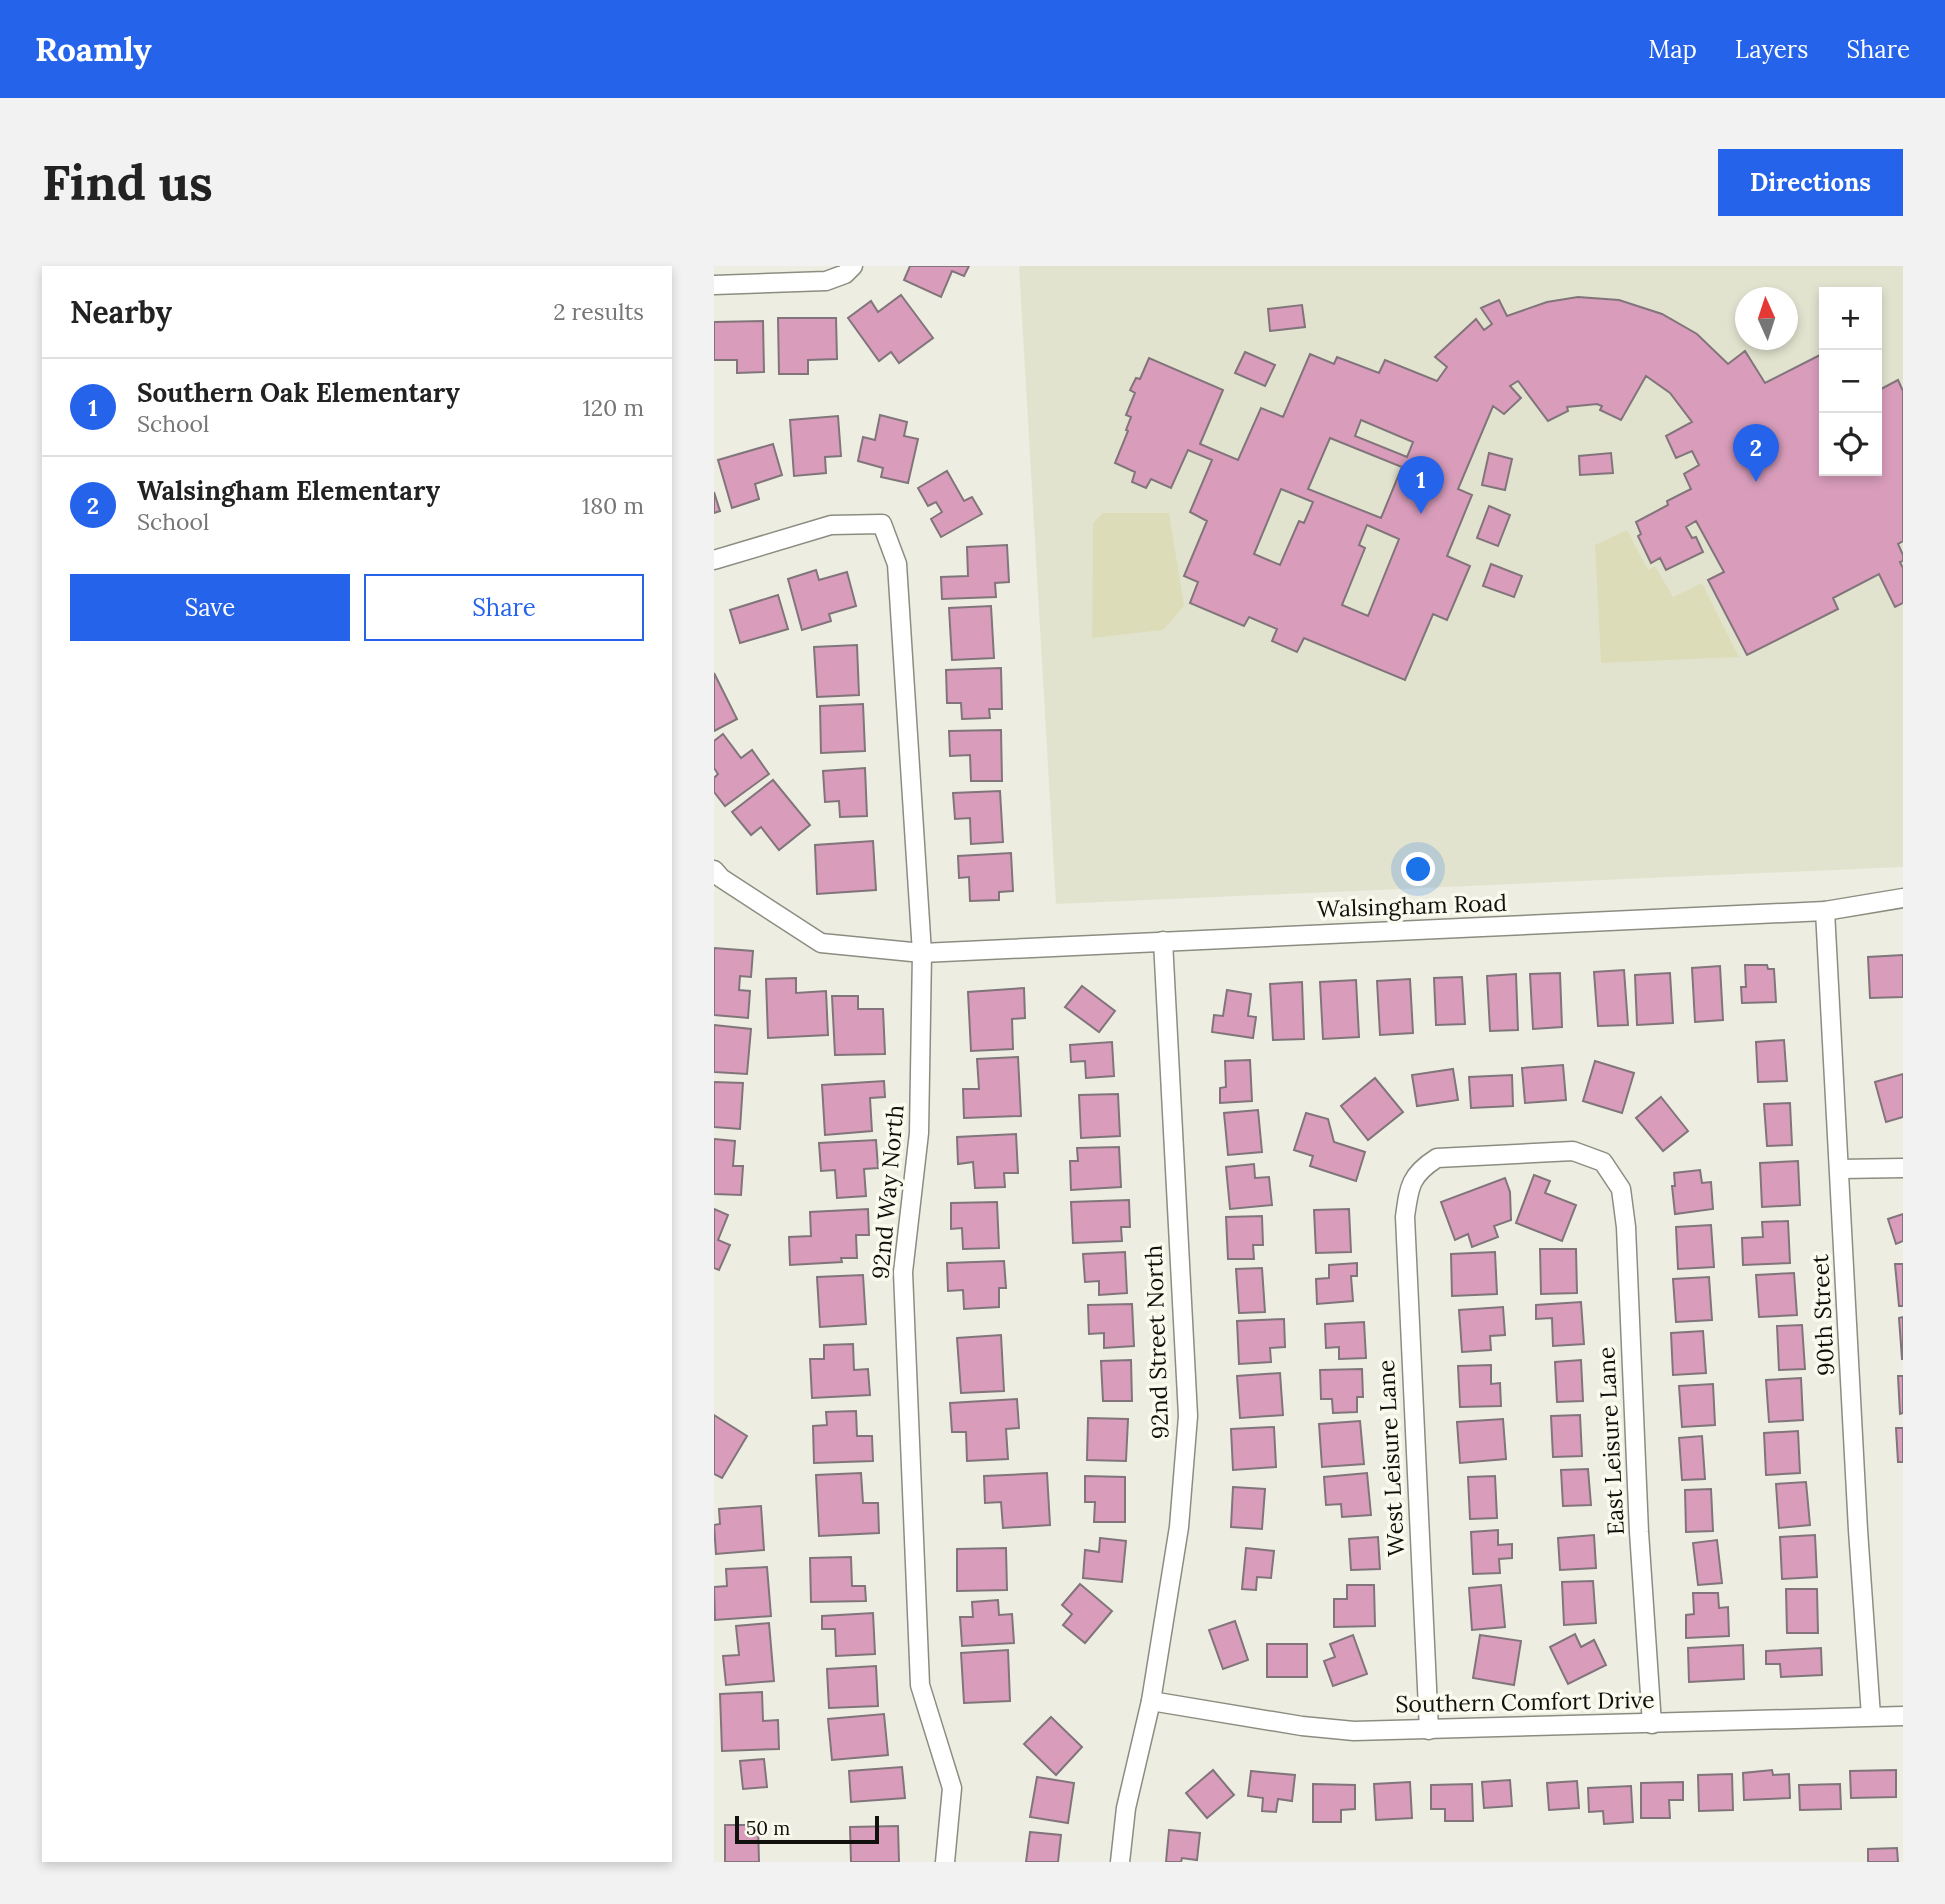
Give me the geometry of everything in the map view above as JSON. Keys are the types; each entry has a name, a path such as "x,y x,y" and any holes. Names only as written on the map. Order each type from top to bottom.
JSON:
{"street":[{"path":"714,285 826,281 845,274 853,266"},
{"name":"92nd Way North","path":"714,560 831,525 881,524 897,564 922,953 919,1133 903,1272 920,1685 952,1788 945,1862"},
{"name":"Walsingham Road","path":"716,878 821,943 922,953 1825,911 1903,898"},
{"name":"90th Street","path":"1825,911 1858,1530 1871,1716"},
{"name":"92nd Street North","path":"1120,1862 1126,1808 1151,1701 1179,1527 1188,1416 1163,941"},
{"name":"East Leisure Lane","path":"1409,1185 1421,1168 1437,1158 1573,1151 1603,1162 1621,1189 1626,1227 1639,1532 1652,1724"},
{"path":"1840,1169 1903,1168"},
{"name":"West Leisure Lane","path":"1409,1185 1405,1217 1429,1730"},
{"name":"Southern Comfort Drive","path":"1151,1701 1301,1726 1354,1731 1903,1716"}],"shaded area":[{"path":"1019,266 1903,266 1903,867 1056,904"}],"green space":[{"path":"1103,513 1169,513 1184,606 1163,630 1092,638 1093,523"},
{"path":"1627,530 1648,570 1655,566 1673,597 1702,583 1739,657 1601,663 1595,545"}],"building":[{"path":"910,266 969,266 964,276 952,271 941,297 904,280"},
{"path":"901,295 933,338 899,363 891,352 879,361 848,318 871,301 878,312"},
{"path":"1578,297 1619,300 1662,314 1697,334 1728,364 1745,351 1765,383 1819,356 1819,476 1882,476 1882,388 1898,380 1903,391 1903,541 1898,544 1903,555 1903,561 1900,562 1903,568 1903,603 1895,607 1879,574 1833,598 1838,609 1747,655 1708,580 1724,572 1696,521 1686,527 1692,538 1696,537 1703,552 1666,570 1660,558 1651,563 1638,536 1641,534 1636,522 1691,489 1684,474 1699,465 1692,451 1676,458 1666,436 1692,422 1670,393 1646,376 1621,420 1600,410 1602,406 1597,404 1567,407 1568,411 1548,421 1518,381 1510,386 1521,398 1504,414 1493,406 1458,489 1472,495 1447,556 1470,566 1447,620 1433,614 1405,680 1304,638 1297,652 1272,641 1277,629 1249,617 1244,626 1190,603 1198,582 1184,576 1207,521 1190,512 1212,460 1188,450 1171,488 1151,479 1146,488 1132,482 1135,472 1115,463 1131,417 1126,415 1135,393 1130,390 1136,378 1140,379 1149,358 1223,390 1200,444 1238,460 1261,408 1283,417 1310,354 1334,364 1337,357 1379,373 1385,360 1437,381 1447,367 1435,357 1476,319 1484,330 1492,324 1481,308 1499,300 1507,316 1547,302","holes":["1361,420 1413,442 1407,457 1355,436","1330,438 1402,467 1381,518 1308,489","1281,489 1313,502 1304,523 1299,521 1280,565 1254,554","1367,525 1399,539 1368,616 1342,605 1365,548 1359,545"]},
{"path":"1302,305 1305,327 1270,331 1268,309"},
{"path":"778,318 836,318 837,359 808,360 808,374 779,374"},
{"path":"763,321 764,372 737,373 737,360 714,360 714,322"},
{"path":"1245,352 1275,365 1265,386 1235,373"},
{"path":"880,415 907,422 904,436 918,439 908,483 881,477 883,468 858,461 863,437 875,440"},
{"path":"838,416 841,456 825,457 826,473 794,476 790,420"},
{"path":"773,444 782,475 755,484 759,499 732,508 718,460"},
{"path":"1489,453 1512,459 1505,490 1482,485"},
{"path":"1611,453 1613,473 1580,475 1579,456"},
{"path":"947,471 964,501 972,497 982,514 941,537 931,519 942,512 936,502 928,506 918,488"},
{"path":"714,492 720,511 714,513"},
{"path":"1489,506 1510,515 1498,546 1477,538"},
{"path":"1007,545 1009,582 995,583 996,597 942,599 941,577 968,576 967,547"},
{"path":"1491,564 1522,576 1514,597 1483,586"},
{"path":"816,570 819,580 847,572 856,606 829,614 831,621 802,630 788,579"},
{"path":"778,595 788,629 740,643 730,610"},
{"path":"991,606 994,658 952,660 949,608"},
{"path":"857,645 859,695 817,697 814,647"},
{"path":"1001,668 1002,709 989,709 990,718 962,719 961,703 947,703 946,670"},
{"path":"714,673 737,719 714,731"},
{"path":"863,704 865,751 821,753 820,706"},
{"path":"1001,730 1002,781 971,781 970,755 950,756 949,731"},
{"path":"723,734 741,758 752,750 769,774 725,806 714,792 714,778 718,774 714,768 714,741"},
{"path":"865,768 867,816 840,817 839,801 825,802 823,771"},
{"path":"773,780 810,825 779,850 761,827 751,835 732,812"},
{"path":"1000,791 1003,842 971,844 970,818 955,819 953,793"},
{"path":"873,841 876,890 817,894 815,845"},
{"path":"1011,853 1013,891 999,892 999,900 970,901 969,877 959,878 958,856"},
{"path":"714,948 753,951 751,977 740,976 739,990 750,991 748,1018 714,1015"},
{"path":"1903,955 1903,997 1870,998 1868,957"},
{"path":"1745,965 1767,965 1768,969 1774,969 1776,1002 1742,1003 1741,987 1746,987"},
{"path":"1720,966 1723,1020 1695,1022 1692,968"},
{"path":"1624,970 1628,1025 1598,1026 1594,972"},
{"path":"1560,973 1562,1027 1533,1029 1530,974"},
{"path":"1670,973 1673,1023 1637,1025 1635,975"},
{"path":"1516,974 1518,1030 1490,1031 1487,976"},
{"path":"1462,977 1465,1024 1436,1025 1434,978"},
{"path":"796,978 796,993 826,991 828,1035 768,1038 766,979"},
{"path":"1410,979 1413,1033 1380,1035 1377,981"},
{"path":"1356,980 1359,1037 1323,1039 1320,982"},
{"path":"1302,982 1304,1039 1273,1040 1270,984"},
{"path":"1082,986 1115,1011 1099,1032 1065,1007"},
{"path":"1024,988 1025,1018 1012,1019 1013,1049 971,1051 968,992"},
{"path":"1227,990 1251,994 1248,1016 1256,1017 1253,1038 1212,1032 1214,1015 1223,1016"},
{"path":"832,996 858,996 858,1009 883,1009 885,1054 835,1055"},
{"path":"714,1025 751,1029 747,1074 714,1072"},
{"path":"1784,1040 1787,1081 1758,1082 1756,1042"},
{"path":"1112,1042 1114,1076 1086,1078 1085,1061 1071,1062 1070,1045"},
{"path":"1018,1057 1021,1116 964,1118 963,1089 979,1089 977,1059"},
{"path":"1250,1060 1252,1101 1220,1103 1220,1088 1226,1087 1225,1061"},
{"path":"1595,1061 1634,1073 1622,1113 1583,1101"},
{"path":"1563,1065 1566,1100 1525,1103 1522,1068"},
{"path":"1453,1069 1458,1100 1417,1106 1412,1075"},
{"path":"1903,1074 1903,1117 1886,1122 1875,1082"},
{"path":"1512,1075 1513,1106 1471,1108 1469,1077"},
{"path":"1375,1078 1403,1112 1368,1140 1341,1106"},
{"path":"884,1081 885,1097 870,1098 872,1131 825,1135 822,1085"},
{"path":"714,1082 743,1083 740,1129 714,1127"},
{"path":"1118,1094 1120,1136 1081,1138 1079,1095"},
{"path":"1661,1097 1688,1131 1663,1151 1636,1118"},
{"path":"1790,1103 1792,1145 1767,1146 1764,1104"},
{"path":"1258,1110 1262,1152 1228,1155 1224,1113"},
{"path":"1306,1113 1328,1119 1334,1142 1365,1152 1356,1181 1310,1166 1313,1156 1294,1150"},
{"path":"1016,1134 1018,1173 1004,1173 1005,1187 975,1188 973,1162 958,1164 957,1137"},
{"path":"714,1139 735,1141 733,1166 743,1166 741,1195 714,1194"},
{"path":"876,1140 878,1168 864,1169 866,1196 837,1198 835,1170 821,1171 819,1143"},
{"path":"1119,1147 1121,1187 1071,1190 1070,1161 1078,1161 1077,1148"},
{"path":"1798,1161 1800,1205 1762,1207 1760,1163"},
{"path":"1254,1164 1255,1178 1269,1177 1272,1205 1230,1209 1226,1167"},
{"path":"1700,1170 1702,1183 1711,1182 1713,1209 1675,1214 1672,1186 1675,1186 1674,1173"},
{"path":"1534,1175 1550,1181 1545,1193 1576,1205 1562,1241 1516,1223"},
{"path":"1505,1178 1510,1192 1511,1220 1494,1226 1498,1237 1472,1247 1468,1234 1455,1240 1441,1202"},
{"path":"1129,1200 1130,1227 1121,1227 1122,1241 1073,1243 1071,1202"},
{"path":"997,1202 999,1248 963,1249 962,1228 951,1229 951,1203"},
{"path":"714,1209 728,1215 718,1240 730,1245 719,1270 714,1268"},
{"path":"868,1209 869,1235 856,1235 857,1258 841,1258 842,1262 790,1265 789,1237 811,1236 810,1212"},
{"path":"1349,1209 1351,1252 1316,1253 1314,1210"},
{"path":"1903,1214 1903,1241 1896,1244 1888,1219"},
{"path":"1262,1216 1263,1245 1253,1245 1254,1259 1228,1259 1226,1217"},
{"path":"1788,1221 1790,1263 1743,1265 1742,1238 1763,1237 1762,1222"},
{"path":"1711,1225 1714,1267 1678,1269 1676,1227"},
{"path":"1540,1249 1576,1249 1577,1293 1541,1294"},
{"path":"1125,1252 1127,1293 1099,1295 1099,1281 1085,1282 1083,1254"},
{"path":"1495,1252 1497,1294 1452,1296 1451,1254"},
{"path":"1004,1261 1006,1288 999,1288 999,1307 964,1309 963,1290 948,1291 947,1263"},
{"path":"1357,1263 1357,1276 1351,1276 1353,1301 1317,1304 1316,1279 1329,1278 1329,1265"},
{"path":"1895,1264 1903,1264 1903,1306 1899,1306"},
{"path":"1262,1268 1265,1312 1239,1313 1236,1269"},
{"path":"1794,1273 1797,1315 1759,1317 1756,1275"},
{"path":"863,1275 866,1324 820,1327 817,1277"},
{"path":"1709,1277 1712,1320 1676,1322 1673,1279"},
{"path":"1581,1302 1584,1344 1553,1346 1552,1318 1536,1319 1536,1305"},
{"path":"1132,1304 1134,1346 1104,1348 1104,1333 1089,1334 1088,1305"},
{"path":"1503,1307 1505,1335 1490,1336 1491,1350 1462,1352 1459,1310"},
{"path":"1903,1317 1903,1359 1902,1359 1899,1318"},
{"path":"1284,1319 1285,1347 1270,1348 1271,1362 1239,1364 1237,1321"},
{"path":"1364,1322 1366,1358 1339,1359 1339,1347 1326,1348 1325,1324"},
{"path":"1802,1325 1805,1369 1779,1370 1777,1326"},
{"path":"1703,1331 1706,1373 1673,1375 1671,1333"},
{"path":"1001,1335 1004,1391 961,1393 957,1338"},
{"path":"853,1344 854,1370 868,1369 870,1395 812,1398 810,1359 824,1359 824,1345"},
{"path":"1131,1360 1132,1401 1103,1401 1101,1361"},
{"path":"1581,1360 1583,1401 1557,1402 1555,1362"},
{"path":"1491,1365 1491,1384 1500,1383 1501,1406 1460,1407 1458,1366"},
{"path":"1362,1369 1363,1397 1357,1397 1357,1412 1333,1413 1332,1399 1321,1399 1320,1370"},
{"path":"1280,1373 1283,1415 1240,1418 1237,1376"},
{"path":"1898,1376 1903,1376 1903,1413 1900,1414"},
{"path":"1801,1378 1803,1420 1769,1422 1766,1380"},
{"path":"1713,1384 1715,1425 1682,1427 1679,1386"},
{"path":"1017,1399 1019,1428 1006,1429 1008,1459 967,1461 966,1432 952,1432 950,1403"},
{"path":"856,1411 857,1436 872,1436 873,1461 814,1463 813,1426 827,1425 826,1412"},
{"path":"714,1415 747,1436 722,1478 714,1474"},
{"path":"1580,1415 1582,1456 1553,1457 1551,1416"},
{"path":"1088,1418 1128,1419 1126,1461 1087,1460"},
{"path":"1503,1419 1506,1459 1460,1463 1457,1422"},
{"path":"1360,1421 1364,1464 1322,1467 1319,1424"},
{"path":"1274,1427 1276,1467 1233,1470 1231,1429"},
{"path":"1896,1428 1903,1428 1903,1462 1898,1462"},
{"path":"1798,1431 1800,1473 1766,1475 1764,1433"},
{"path":"1702,1436 1705,1479 1682,1480 1679,1438"},
{"path":"1588,1469 1591,1505 1563,1506 1561,1470"},
{"path":"861,1473 863,1503 878,1503 879,1533 819,1536 816,1475"},
{"path":"1047,1473 1050,1525 1003,1528 1001,1502 985,1503 984,1476"},
{"path":"1367,1473 1371,1515 1342,1517 1341,1504 1326,1505 1324,1477"},
{"path":"1085,1476 1125,1477 1125,1522 1094,1522 1095,1502 1085,1502"},
{"path":"1495,1476 1497,1518 1470,1519 1468,1477"},
{"path":"1806,1482 1810,1525 1779,1528 1776,1484"},
{"path":"1233,1487 1265,1489 1262,1529 1231,1527"},
{"path":"1711,1489 1713,1531 1686,1532 1685,1490"},
{"path":"761,1506 764,1550 716,1554 714,1525 720,1524 719,1509"},
{"path":"1498,1530 1498,1545 1512,1544 1512,1558 1499,1559 1500,1573 1473,1574 1471,1532"},
{"path":"1594,1535 1596,1568 1560,1570 1558,1538"},
{"path":"1815,1535 1817,1577 1782,1579 1780,1537"},
{"path":"1378,1537 1380,1569 1351,1570 1349,1539"},
{"path":"1100,1538 1126,1541 1122,1582 1083,1578 1085,1550 1099,1552"},
{"path":"1717,1540 1722,1583 1698,1585 1693,1543"},
{"path":"1006,1548 1007,1590 957,1591 957,1549"},
{"path":"1246,1548 1274,1551 1271,1578 1257,1577 1256,1590 1242,1589"},
{"path":"851,1557 852,1586 865,1586 866,1601 811,1602 810,1558"},
{"path":"767,1567 771,1616 715,1620 714,1587 727,1586 726,1569"},
{"path":"1593,1581 1596,1623 1564,1625 1562,1582"},
{"path":"1080,1584 1112,1611 1085,1643 1063,1625 1072,1614 1062,1605"},
{"path":"1347,1585 1374,1585 1375,1626 1334,1627 1334,1599 1347,1599"},
{"path":"1501,1585 1505,1627 1472,1630 1469,1588"},
{"path":"1786,1589 1817,1589 1818,1633 1787,1633"},
{"path":"1693,1593 1718,1593 1719,1608 1728,1607 1729,1636 1686,1638 1686,1615 1694,1614"},
{"path":"998,1600 999,1615 1012,1614 1014,1643 962,1646 960,1617 973,1617 972,1602"},
{"path":"873,1613 875,1654 836,1656 835,1629 822,1629 822,1616"},
{"path":"1235,1621 1248,1660 1223,1669 1209,1630"},
{"path":"769,1623 774,1681 726,1685 723,1656 739,1655 736,1626"},
{"path":"1575,1634 1581,1647 1594,1640 1606,1665 1568,1684 1550,1647"},
{"path":"1353,1635 1367,1674 1333,1686 1324,1661 1335,1657 1330,1644"},
{"path":"1480,1635 1521,1641 1514,1685 1473,1678"},
{"path":"1267,1644 1307,1644 1307,1677 1267,1677"},
{"path":"1743,1645 1744,1679 1689,1682 1688,1648"},
{"path":"1821,1648 1822,1675 1781,1677 1780,1664 1766,1664 1766,1651"},
{"path":"1008,1650 1010,1701 964,1703 961,1653"},
{"path":"876,1666 878,1706 829,1708 827,1669"},
{"path":"762,1692 763,1721 778,1720 779,1749 722,1751 720,1694"},
{"path":"884,1714 888,1755 832,1760 828,1719"},
{"path":"1051,1717 1082,1747 1056,1775 1024,1744"},
{"path":"764,1759 767,1787 743,1789 740,1761"},
{"path":"902,1767 905,1798 851,1802 849,1771"},
{"path":"1213,1770 1234,1795 1207,1818 1186,1793"},
{"path":"1772,1770 1773,1775 1789,1774 1790,1798 1744,1800 1743,1773"},
{"path":"1896,1770 1896,1797 1851,1798 1850,1771"},
{"path":"1251,1771 1295,1775 1292,1801 1278,1799 1276,1812 1262,1811 1263,1798 1248,1796"},
{"path":"1732,1774 1733,1810 1699,1811 1698,1775"},
{"path":"1037,1777 1074,1783 1068,1823 1030,1817"},
{"path":"1510,1780 1512,1806 1484,1808 1482,1782"},
{"path":"1577,1781 1579,1808 1549,1810 1547,1783"},
{"path":"1410,1782 1412,1818 1376,1820 1374,1784"},
{"path":"1683,1782 1683,1800 1669,1800 1670,1818 1641,1818 1641,1783"},
{"path":"1313,1784 1355,1785 1355,1809 1341,1810 1341,1822 1313,1822"},
{"path":"1472,1784 1473,1821 1445,1821 1445,1809 1431,1809 1431,1785"},
{"path":"1840,1784 1841,1809 1800,1810 1799,1785"},
{"path":"1631,1786 1633,1822 1604,1824 1603,1811 1589,1812 1588,1788"},
{"path":"725,1825 758,1825 759,1862 725,1862"},
{"path":"898,1826 899,1862 851,1862 850,1827"},
{"path":"1169,1830 1200,1833 1197,1860 1182,1858 1181,1862 1166,1862"},
{"path":"1030,1832 1061,1835 1058,1862 1026,1862"},
{"path":"1897,1848 1898,1862 1868,1862 1868,1849"}],"place":[{"name":"Walsingham Elementary","path":"1756,482"},
{"name":"Southern Oak Elementary","path":"1421,514"}]}
